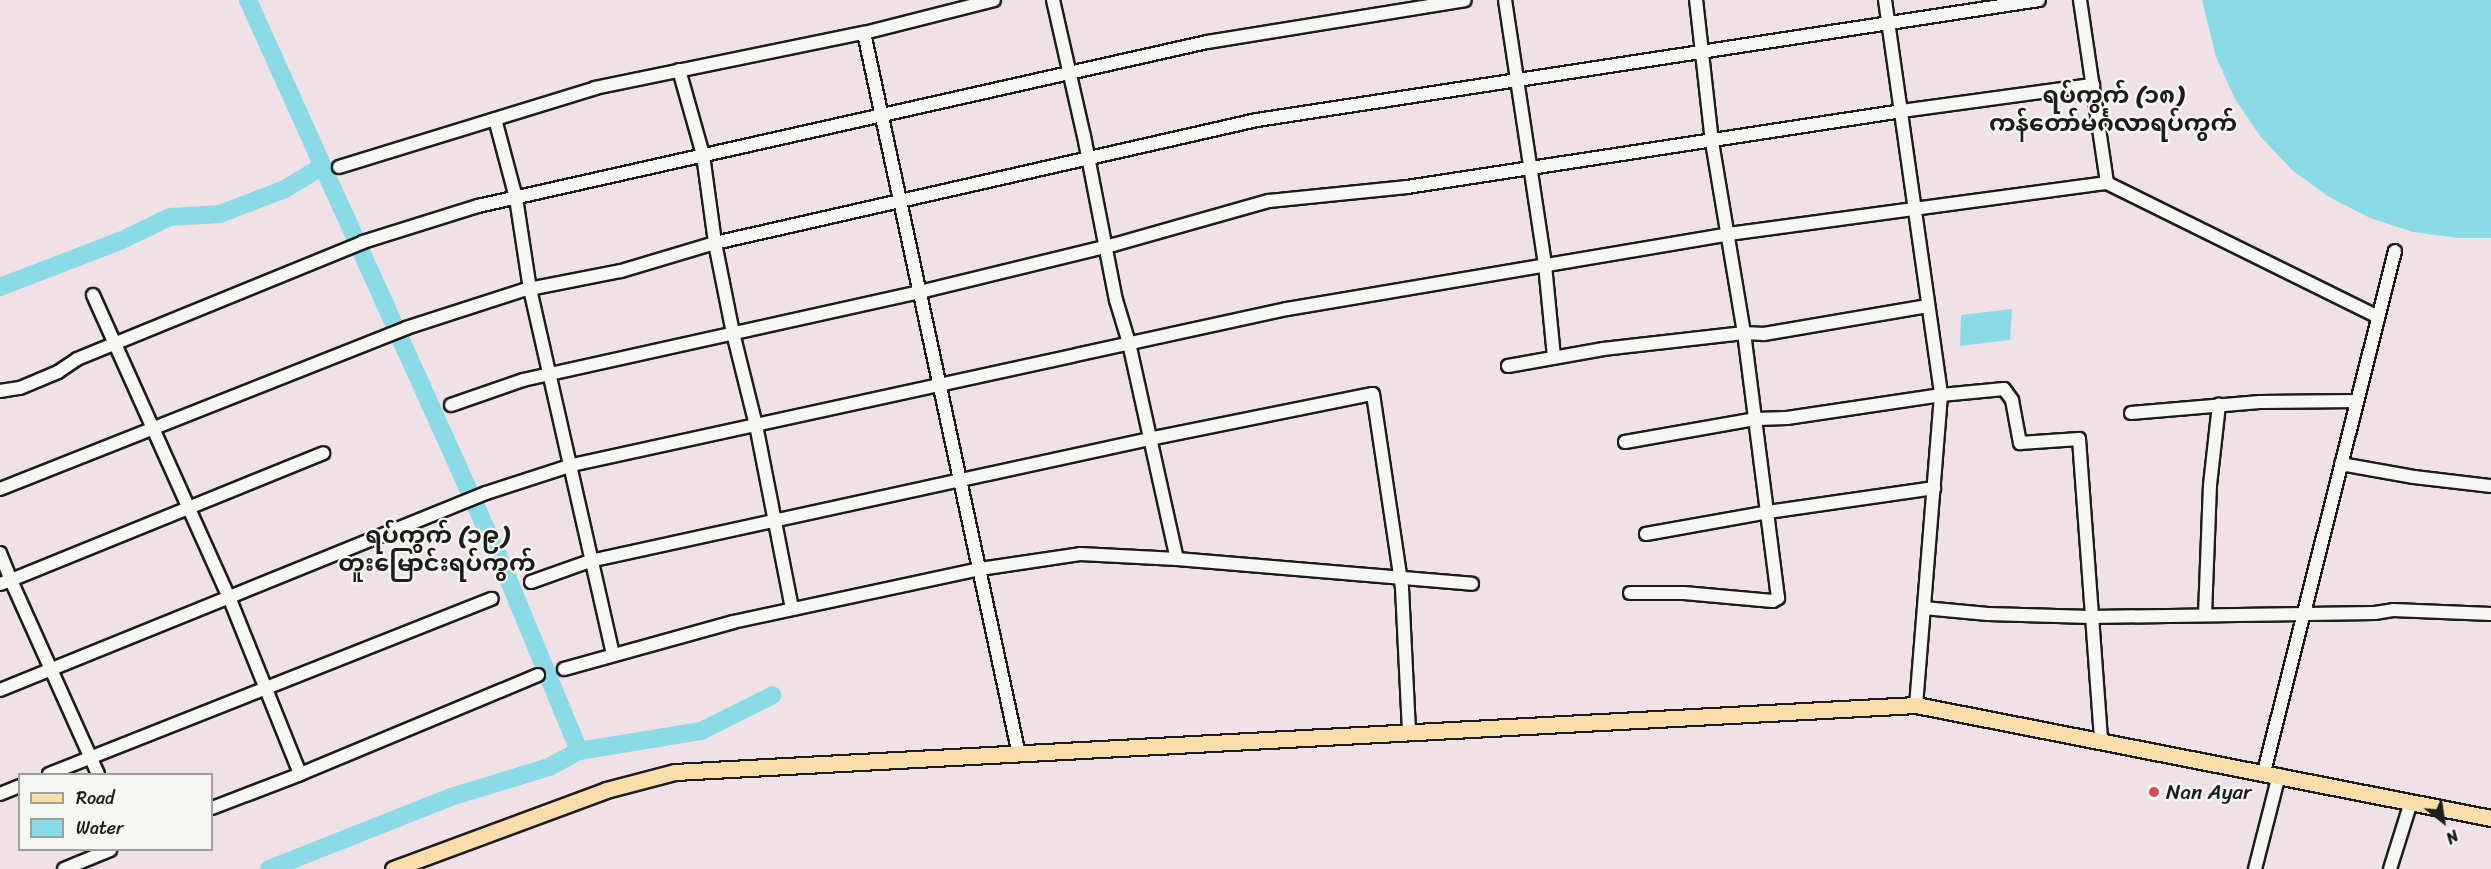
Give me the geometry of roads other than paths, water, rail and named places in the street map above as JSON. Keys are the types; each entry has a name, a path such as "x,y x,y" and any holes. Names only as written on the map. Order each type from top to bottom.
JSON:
{"main road":[{"path":"393,869 606,790 675,772 1916,705 2491,818"}],"street":[{"path":"339,167 595,87 864,33 994,0"},
{"path":"1053,0 1089,159 1116,300 1129,343 1177,559"},
{"path":"0,391 20,388 58,372 77,359 363,242 478,206 1207,42 1465,0"},
{"path":"1505,0 1545,265 1554,357"},
{"path":"1630,593 1684,593 1777,600 1756,419 1729,234 1712,142 1696,0"},
{"path":"1885,0 1941,395 1916,705"},
{"path":"0,489 406,328 530,289 621,271 715,243 902,203 1257,120 2039,0"},
{"path":"2080,0 2108,183"},
{"path":"864,33 1019,755"},
{"path":"679,70 703,155 715,243 733,333 756,425 792,609"},
{"path":"451,405 523,380 920,292 1106,247 1269,201 1407,187 1712,142 1902,111 2093,85"},
{"path":"495,118 516,198 530,289 572,465 590,561 613,654"},
{"path":"0,690 486,493 572,465 1287,309 1729,234 2108,183 2378,317"},
{"path":"2255,869 2271,773 2304,613 2395,251"},
{"path":"93,295 229,597 300,774"},
{"path":"1508,366 1554,357 1744,333 1764,334 1929,306"},
{"path":"1625,442 1756,419 1787,418 1941,395 2004,389 2012,400 2020,443 2079,440 2101,740"},
{"path":"531,582 590,561 775,523 1149,439 1373,394 1399,578 1409,732"},
{"path":"2131,412 2219,405 2357,401"},
{"path":"2205,615 2210,485 2219,405"},
{"path":"5,582 323,453"},
{"path":"2341,464 2414,477 2491,486"},
{"path":"1646,534 1768,512 1934,488"},
{"path":"0,553 5,582 52,669 98,773"},
{"path":"564,669 613,654 792,609 980,569 1080,554 1177,559 1472,584"},
{"path":"52,773 492,599"},
{"path":"1924,608 1988,614 2091,617 2375,613 2393,610 2491,614"},
{"path":"213,808 538,675"},
{"path":"0,794 18,787"},
{"path":"2390,869 2411,802"},
{"path":"64,869 105,851"}],"water":[{"path":"2202,0 2491,0 2491,238 2459,238 2413,232 2370,218 2329,197 2292,170 2260,136 2235,99 2216,57"},
{"path":"2012,309 2010,340 1960,346 1961,315"}],"waterway":[{"path":"248,0 502,564 579,751"},
{"path":"0,287 120,241 170,217 220,214 285,189 323,166"},
{"path":"269,869 451,797 549,767 579,751 701,731 773,695"}],"place":[{"name":"Nan Ayar","path":"2154,792"}],"district":[{"name":"ရပ်ကွက် (၁၈) ကန်တော်မင်္ဂလာရပ်ကွက်","path":"2113,110"},
{"name":"ရပ်ကွက် (၁၉) တူးမြောင်းရပ်ကွက်","path":"437,550"}]}
